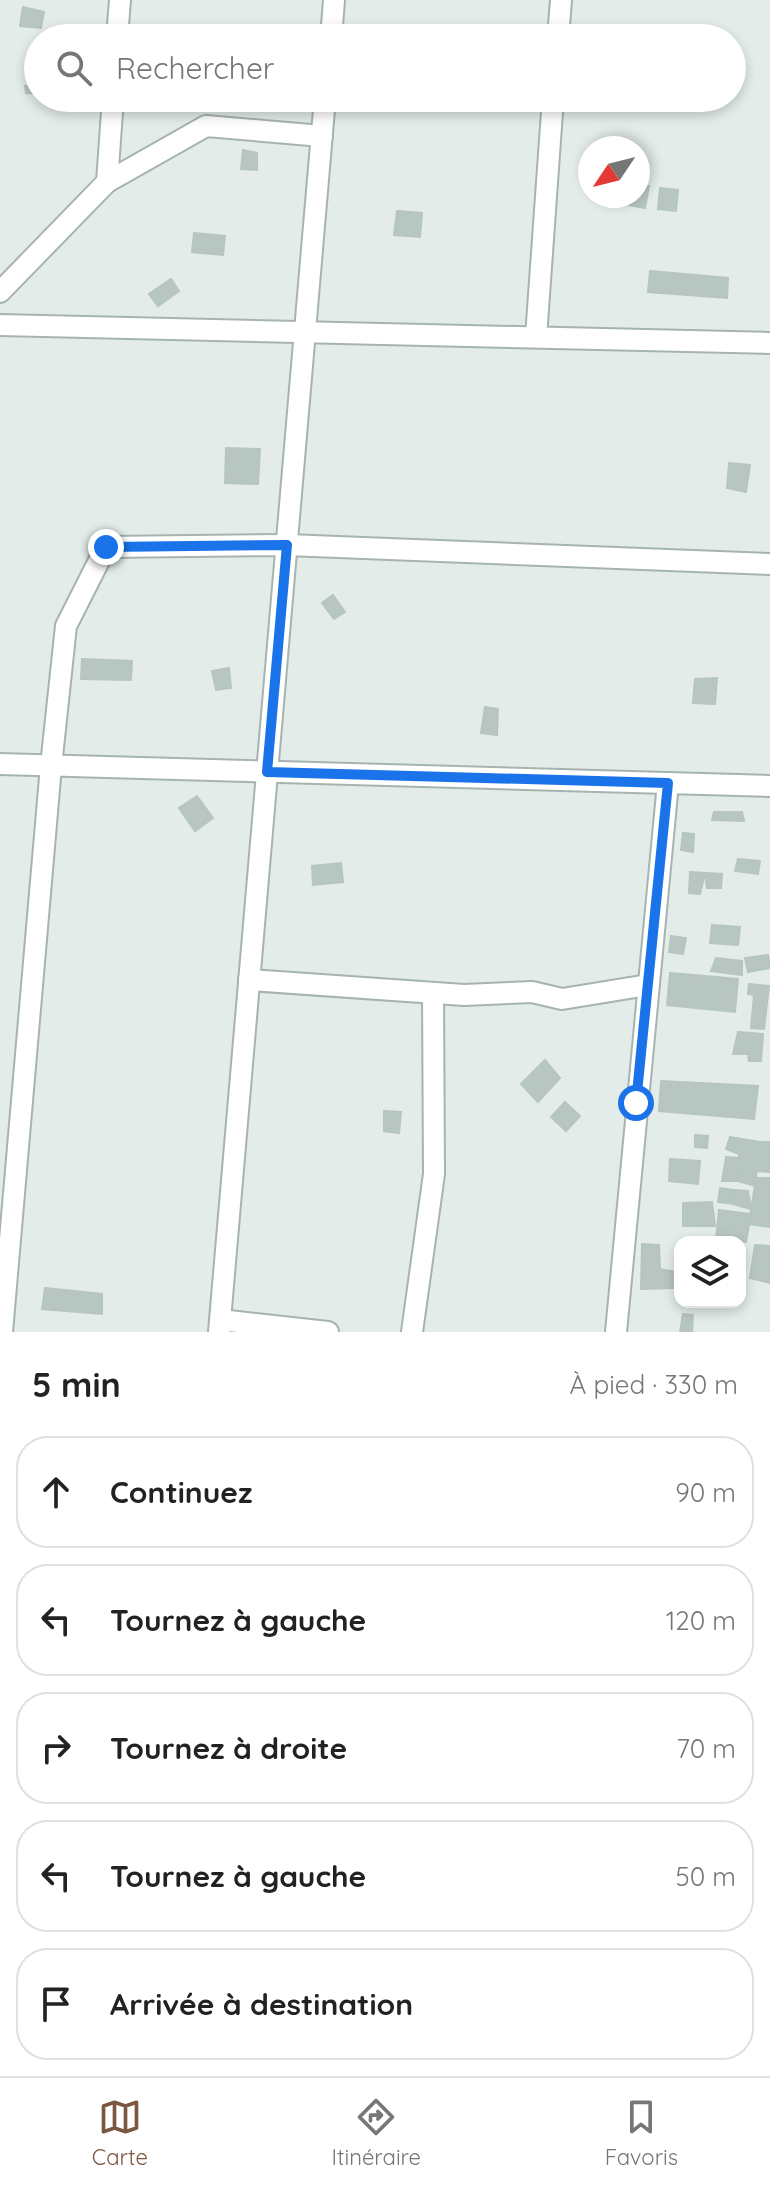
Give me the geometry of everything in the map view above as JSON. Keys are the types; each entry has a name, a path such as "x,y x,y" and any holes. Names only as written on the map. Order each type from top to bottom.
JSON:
{"street":[{"path":"118,24 120,0"},
{"path":"332,24 334,0"},
{"path":"559,24 561,0"},
{"path":"107,182 112,112"},
{"path":"324,112 219,1326 328,1332"},
{"path":"536,337 552,112"},
{"path":"0,292 107,182 206,126 322,136"},
{"path":"0,325 770,343"},
{"path":"2,1332 66,626 106,547 287,545 770,564"},
{"path":"0,764 770,786"},
{"path":"616,1332 668,783"},
{"path":"249,980 433,994 532,992 562,999 648,985"},
{"path":"412,1332 434,1174 433,994"}],"building":[{"path":"23,7 44,12 42,24 20,26"},
{"path":"243,150 257,153 257,170 241,169"},
{"path":"660,188 678,190 676,211 658,209"},
{"path":"397,211 422,213 420,237 394,235"},
{"path":"194,233 225,236 223,255 192,252"},
{"path":"650,271 728,278 727,298 648,292"},
{"path":"171,279 179,291 158,306 149,294"},
{"path":"226,448 260,449 258,484 225,483"},
{"path":"729,463 750,465 746,492 727,488"},
{"path":"333,595 345,612 334,619 322,603"},
{"path":"82,659 132,661 131,680 81,679"},
{"path":"229,668 231,688 216,690 212,671"},
{"path":"717,678 715,704 693,703 695,679"},
{"path":"485,707 498,709 497,735 481,733"},
{"path":"197,796 213,818 195,831 179,808"},
{"path":"714,812 742,812 744,821 712,820"},
{"path":"683,833 694,834 693,852 681,850"},
{"path":"738,859 760,861 758,874 735,871"},
{"path":"341,863 343,882 313,885 312,866"},
{"path":"690,872 705,873 700,894 689,893"},
{"path":"705,873 722,874 721,888 707,888"},
{"path":"712,925 740,927 738,945 710,943"},
{"path":"671,936 686,938 683,954 669,952"},
{"path":"768,955 770,968 748,972 745,958"},
{"path":"716,958 742,961 742,975 711,971"},
{"path":"670,973 738,979 735,1012 667,1005"},
{"path":"749,984 769,986 764,1029 751,1028 754,995 748,994"},
{"path":"738,1032 763,1034 761,1061 749,1061 748,1054 733,1054"},
{"path":"545,1060 560,1078 538,1102 521,1084"},
{"path":"661,1081 758,1086 754,1119 659,1111"},
{"path":"565,1102 580,1116 566,1131 551,1117"},
{"path":"384,1111 401,1112 399,1133 384,1131"},
{"path":"695,1135 708,1136 707,1148 695,1147"},
{"path":"730,1137 760,1142 755,1186 738,1181 739,1154 726,1149"},
{"path":"760,1142 770,1142 770,1172 756,1171"},
{"path":"726,1157 739,1158 738,1181 722,1181"},
{"path":"670,1159 700,1161 698,1184 669,1181"},
{"path":"756,1178 770,1178 770,1192 754,1191"},
{"path":"720,1188 735,1190 733,1204 718,1202"},
{"path":"735,1190 748,1191 751,1209 733,1204"},
{"path":"754,1191 770,1192 770,1227 749,1224"},
{"path":"712,1202 715,1226 683,1226 683,1203"},
{"path":"719,1210 751,1214 746,1242 746,1236 716,1236"},
{"path":"642,1244 659,1245 660,1269 674,1272 674,1288 641,1289"},
{"path":"755,1245 770,1246 770,1283 750,1278"},
{"path":"45,1288 102,1294 102,1314 42,1309"},
{"path":"683,1314 693,1315 692,1332 680,1332"}],"route":[{"path":"106,547 287,545 267,772 668,783 636,1103"}]}
